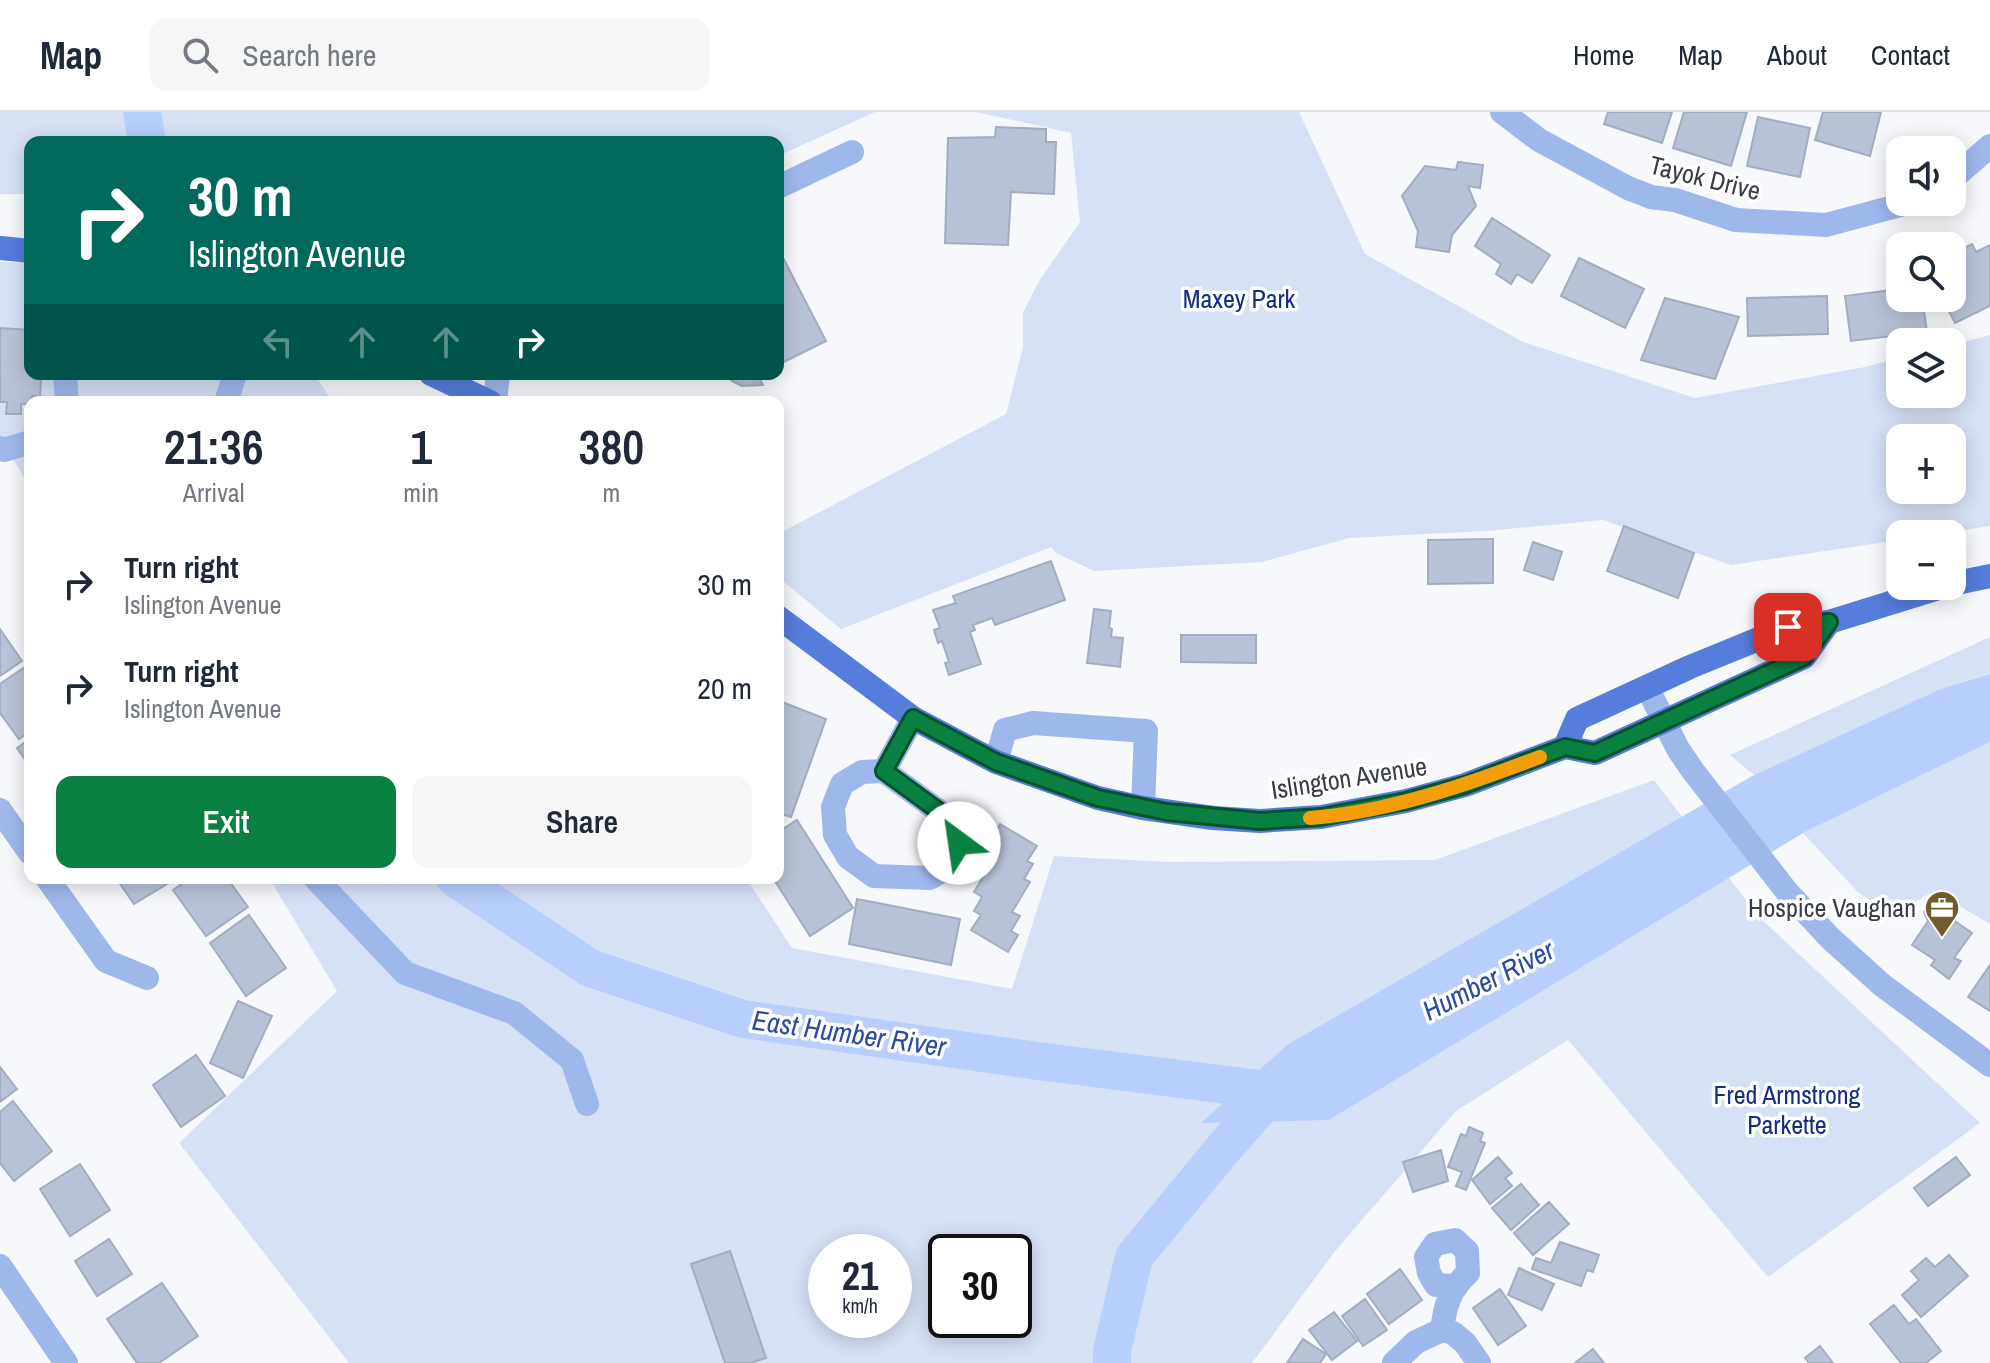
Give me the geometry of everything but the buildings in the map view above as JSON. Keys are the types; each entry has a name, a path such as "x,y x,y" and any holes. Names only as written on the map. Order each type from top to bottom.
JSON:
{"main road":[{"path":"0,248 24,250"},
{"path":"444,380 479,396"},
{"path":"1966,581 1990,576"},
{"path":"1565,747 1577,719 1647,687 1788,627 1829,622 1900,600"},
{"name":"Islington Avenue","path":"784,621 913,718 996,762 1098,798 1213,818 1260,821 1321,817 1406,801 1465,785 1565,747 1595,753 1804,657 1829,622"}],"street":[{"name":"Tayok Drive","path":"1502,112 1539,140 1628,188 1736,220 1826,225 1886,209"},
{"path":"1966,167 1990,146"},
{"path":"784,184 852,152"},
{"path":"0,448 4,450 24,444"},
{"path":"1647,687 1693,771 1788,893 1830,938 1882,985 1990,1065"},
{"path":"884,771 913,718"},
{"path":"996,762 1005,730 1033,723 1146,731 1143,808"},
{"path":"884,771 951,820 959,843 952,865 930,878 874,876 848,857 835,835 833,807 842,784 862,772 884,771"},
{"path":"0,810 24,844"},
{"path":"51,884 106,961 147,978"},
{"path":"321,884 405,973 514,1013 572,1060 587,1104"},
{"path":"0,1266 66,1363"},
{"path":"1442,1330 1445,1304 1454,1286"},
{"path":"1394,1363 1416,1342 1442,1330 1453,1333 1465,1343 1479,1363"}],"green space":[{"path":"0,112 875,112 784,153 784,136 24,136 24,194 0,194"},
{"name":"Maxey Park","path":"976,112 1299,112 1365,254 1523,342 1695,398 1886,362 1886,408 1966,408 1966,341 1990,335 1990,526 1966,530 1966,520 1886,520 1886,542 1731,565 1603,520 1486,531 1349,538 1262,562 1094,571 1056,553 1051,547 841,629 784,582 784,531 1006,414 1023,347 1023,313 1039,281 1080,222 1071,133"},
{"path":"0,262 24,263 24,380 318,380 329,396 24,396 24,477 0,438"},
{"path":"1990,637 1990,674 1940,689 1754,775 1730,755"},
{"path":"1990,742 1990,924 1934,891 1892,916 1857,891 1803,833"},
{"name":"Fred Armstrong Parkette","path":"1654,780 1759,917 1980,1123 1768,1277 1568,1040 1456,1111 1336,1250 1252,1363 349,1363 179,1143 337,991 273,884 750,884 792,948 1012,989 1054,856 1168,862 1435,860"}],"water":[{"path":"1990,674 1990,742 1803,833 1329,1120 1201,1123 1287,1045 1754,775 1940,689"}],"waterway":[{"name":"East Humber River","path":"142,112 146,136"},
{"name":"East Humber River","path":"464,884 590,968 743,1019 1274,1091"},
{"name":"Humber River","path":"1112,1363 1112,1351 1134,1257 1223,1149 1274,1091 1284,1086"}],"slow traffic":[{"path":"1310,818 1406,801 1465,785 1540,757"}],"place":[{"name":"Hospice Vaughan","path":"1942,939"}],"route":[{"path":"959,843 951,820 884,771 913,718 996,762 1098,798 1213,818 1260,821 1321,817 1406,801 1465,785 1565,747 1595,753 1804,657 1829,622 1788,627"}]}
